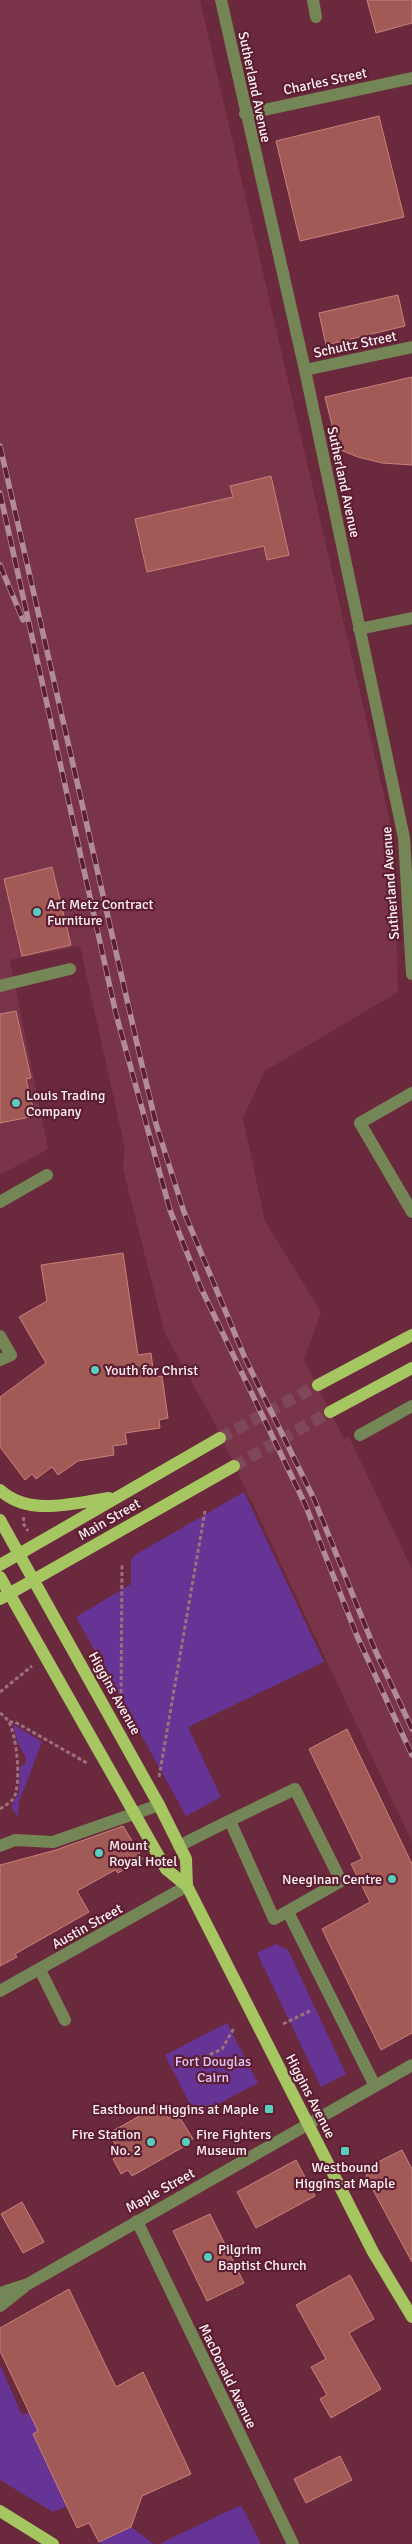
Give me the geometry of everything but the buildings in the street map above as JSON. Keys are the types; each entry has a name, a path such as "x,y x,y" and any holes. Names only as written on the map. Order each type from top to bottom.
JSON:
{"main road":[{"path":"318,1385 412,1336"},
{"path":"330,1412 412,1368"},
{"name":"Main Street","path":"0,1565 220,1438"},
{"name":"Main Street","path":"5,1596 234,1466"},
{"path":"0,1490 6,1495 28,1505 56,1506 116,1497"},
{"name":"Higgins Avenue","path":"0,1520 159,1805 186,1859 187,1886 373,2252 412,2317"},
{"name":"Higgins Avenue","path":"0,1577 5,1596 135,1813 166,1870 187,1886"},
{"path":"0,2511 54,2544"}],"street":[{"name":"Sutherland Avenue","path":"221,0 245,114 305,370 404,838 411,970"},
{"path":"313,0 316,17"},
{"name":"Charles Street","path":"245,114 412,78"},
{"name":"Schultz Street","path":"305,370 412,347"},
{"path":"359,629 412,618"},
{"path":"0,986 70,969"},
{"path":"412,1093 360,1122 412,1212"},
{"path":"0,1202 47,1175"},
{"path":"0,1336 11,1354 0,1360"},
{"path":"360,1435 412,1406"},
{"path":"179,1846 295,1789 341,1881 274,1919 230,1821"},
{"path":"0,1846 16,1840 53,1842 159,1805"},
{"name":"Austin Street","path":"0,1991 187,1886"},
{"path":"288,1912 375,2086"},
{"path":"40,1970 65,2020"},
{"name":"Maple Street","path":"0,2306 28,2284 412,2065"},
{"name":"MacDonald Avenue","path":"137,2221 293,2544"},
{"name":"Maple Street","path":"0,2293 28,2284"}],"path":[{"path":"159,1780 205,1511"},
{"path":"23,1524 28,1531"},
{"path":"120,1711 122,1565"},
{"path":"0,1692 32,1666"},
{"path":"0,1713 9,1722 14,1738 17,1768 16,1793 12,1799 0,1808"},
{"path":"9,1722 15,1722 90,1764"},
{"path":"283,2024 312,2010"},
{"path":"198,2060 222,2049 234,2028"}],"shaded area":[{"path":"0,0 200,0 393,835 398,992 265,1071 243,1118 265,1221 321,1312 304,1360 344,1439 349,1437 412,1569 412,1842 214,1422 165,1334 123,1169 125,1149 80,946 10,960 48,1149 0,1175"}],"green space":[{"path":"244,1492 324,1662 188,1727 221,1797 186,1816 76,1617 131,1584 131,1560 135,1555"},
{"path":"13,1724 42,1742 19,1802 18,1817 11,1807 19,1792 20,1767 25,1764 26,1758 18,1744"},
{"path":"276,1944 288,1950 346,2074 321,2087 257,1953"},
{"name":"Fort Douglas Cairn","path":"227,2023 258,2083 196,2116 165,2055"},
{"path":"0,2365 22,2415 29,2412 38,2431 33,2434 67,2506 53,2512 0,2480"},
{"path":"241,2505 261,2544 161,2544 163,2542"},
{"path":"131,2527 154,2544 102,2544 99,2542"}],"tunnel":[{"path":"220,1438 318,1385"},
{"path":"234,1466 330,1412"}],"railway":[{"path":"0,446 156,1124 184,1212 245,1358 314,1499 375,1650 412,1729"},
{"path":"0,493 116,1014 170,1210 201,1288 305,1504 357,1636 412,1755"},
{"path":"0,565 23,620"}],"place":[{"name":"Art Metz Contract Furniture","path":"37,912"},
{"name":"Louis Trading Company","path":"16,1103"},
{"name":"Youth for Christ","path":"95,1370"},
{"name":"Mount Royal Hotel","path":"99,1853"},
{"name":"Neeginan Centre","path":"392,1879"},
{"name":"Eastbound Higgins at Maple","path":"269,2109"},
{"name":"Fire Station No. 2","path":"151,2142"},
{"name":"Fire Fighters Museum","path":"186,2142"},
{"name":"Westbound Higgins at Maple","path":"345,2151"},
{"name":"Pilgrim Baptist Church","path":"208,2257"}]}
